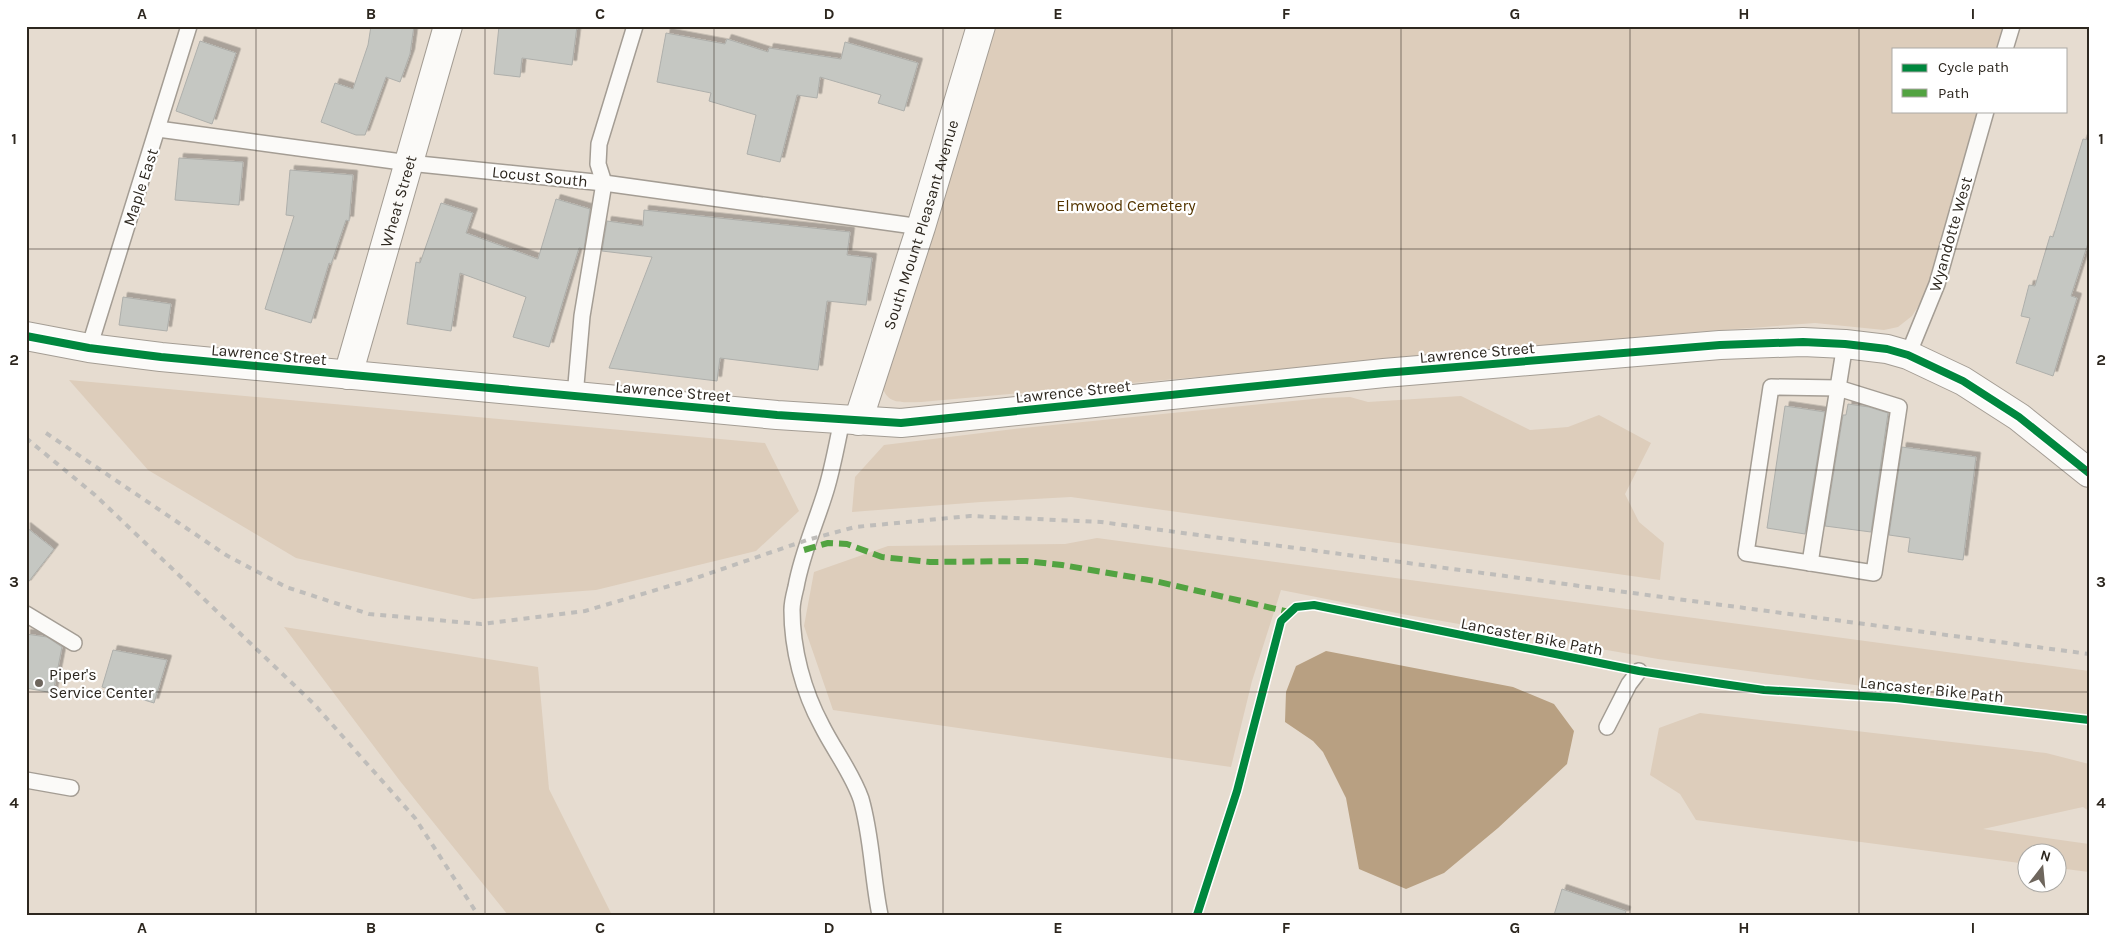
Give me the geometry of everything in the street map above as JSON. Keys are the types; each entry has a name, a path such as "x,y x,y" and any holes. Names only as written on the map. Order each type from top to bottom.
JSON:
{"street":[{"name":"Wheat Street","path":"348,375 448,26"},
{"name":"South Mount Pleasant Avenue","path":"850,421 921,227 981,26"},
{"name":"Lawrence Street","path":"26,336 89,348 161,357 850,421 901,423 1384,373 1710,346 1803,342 1845,344 1886,349 1908,355 1963,381 2019,417 2089,473"}],"lane":[{"name":"Maple East","path":"89,348 189,26"},
{"path":"575,396 582,316 604,183 598,164 599,144 635,26"},
{"path":"2005,48 2012,26"},
{"name":"Wyandotte West","path":"1908,355 1937,284 1986,112"},
{"name":"Locust South","path":"158,129 409,163 604,183 921,227"},
{"path":"1810,563 1845,344"},
{"path":"1771,386 1838,388 1899,407 1874,573 1810,563 1746,553 1771,386"},
{"path":"850,421 807,540 798,575 792,608 794,649 821,725 842,760 860,798 869,833 874,888 880,915"},
{"path":"26,614 74,643"},
{"path":"1607,727 1629,684 1639,671"},
{"path":"26,780 71,788"}],"green space":[{"name":"Elmwood Cemetery","path":"994,26 2005,26 1998,48 1892,48 1892,112 1979,112 1941,252 1923,299 1912,316 1898,327 1884,330 1815,323 1697,332 921,402 901,402 891,399 883,390 881,382"},
{"path":"69,380 765,443 799,511 756,551 596,590 473,599 296,558 148,470"},
{"path":"1461,396 1530,430 1568,427 1599,415 1651,443 1625,494 1639,522 1664,543 1660,580 1071,497 852,512 855,477 884,445 1023,428 1323,398 1350,397 1368,402"},
{"path":"1097,538 2089,671 2089,716 1658,659 1402,614 1281,590 1252,681 1231,767 833,710 804,626 814,572 888,546 1065,544"},
{"path":"284,627 538,667 549,789 612,915 508,915 400,781"},
{"path":"1700,713 2046,753 2089,764 2089,811 2083,807 1983,829 2089,844 2089,872 2068,869 2068,844 2018,844 2018,863 1696,820 1680,794 1650,775 1659,728"}],"shaded area":[{"path":"1326,651 1513,687 1554,704 1574,731 1567,764 1498,828 1444,873 1406,889 1359,869 1346,798 1323,752 1313,741 1285,722 1286,692 1296,666"}],"building":[{"path":"371,26 414,26 410,54 400,82 386,77 365,135 356,135 321,122 335,83 353,89 368,45"},
{"path":"499,26 577,26 572,65 522,58 520,77 494,74"},
{"path":"666,33 725,44 727,39 768,52 769,48 841,59 845,42 918,63 904,111 878,103 881,95 820,77 817,98 797,95 780,162 747,154 756,115 709,101 711,93 657,82"},
{"path":"200,41 236,53 212,124 176,111"},
{"path":"2083,139 2089,140 2089,240 2071,296 2077,298 2053,376 2016,363 2030,318 2021,316 2029,285 2035,286 2050,236 2053,237"},
{"path":"179,158 243,162 239,205 175,200"},
{"path":"290,170 353,175 349,221 346,220 331,264 329,263 311,323 265,309 294,216 286,215"},
{"path":"556,199 590,209 584,249 579,248 549,347 513,337 526,297 460,273 451,331 407,324 416,262 420,263 441,203 473,213 466,233 538,259"},
{"path":"644,210 850,232 847,255 872,258 866,305 827,301 818,370 720,358 717,381 609,368 652,257 602,251 607,221 643,226"},
{"path":"123,297 171,304 167,331 119,325"},
{"path":"1848,404 1869,407 1888,413 1871,532 1825,526 1843,415 1846,415"},
{"path":"1785,406 1825,412 1805,534 1767,528"},
{"path":"1902,447 1976,457 1963,560 1908,552 1910,538 1889,535"},
{"path":"26,527 54,549 26,585"},
{"path":"26,634 47,637 62,647 53,693 26,688"},
{"path":"113,650 167,660 154,703 102,687"},
{"path":"1562,889 1626,911 1625,915 1554,915"}],"railway":[{"path":"46,433 226,555 286,587 369,614 481,624 585,611 693,579 807,540 855,527 970,516 1101,522 2089,654"},
{"path":"26,438 95,495 314,704 415,818 478,915"}],"marked path":[{"path":"804,550 828,543 847,544 882,557 930,562 1026,561 1062,565 1155,581 1289,612"}],"cycle path":[{"path":"26,336 89,348 161,357 777,415 901,423 1384,373 1720,345 1803,342 1845,344 1887,349 1908,355 1963,381 2019,417 2089,473"},
{"name":"Lancaster Bike Path","path":"1197,915 1237,791 1281,621 1296,607 1314,605 1639,671 1764,690 1896,698 2089,720"}],"place":[{"name":"Piper's Service Center","path":"39,683"}]}
